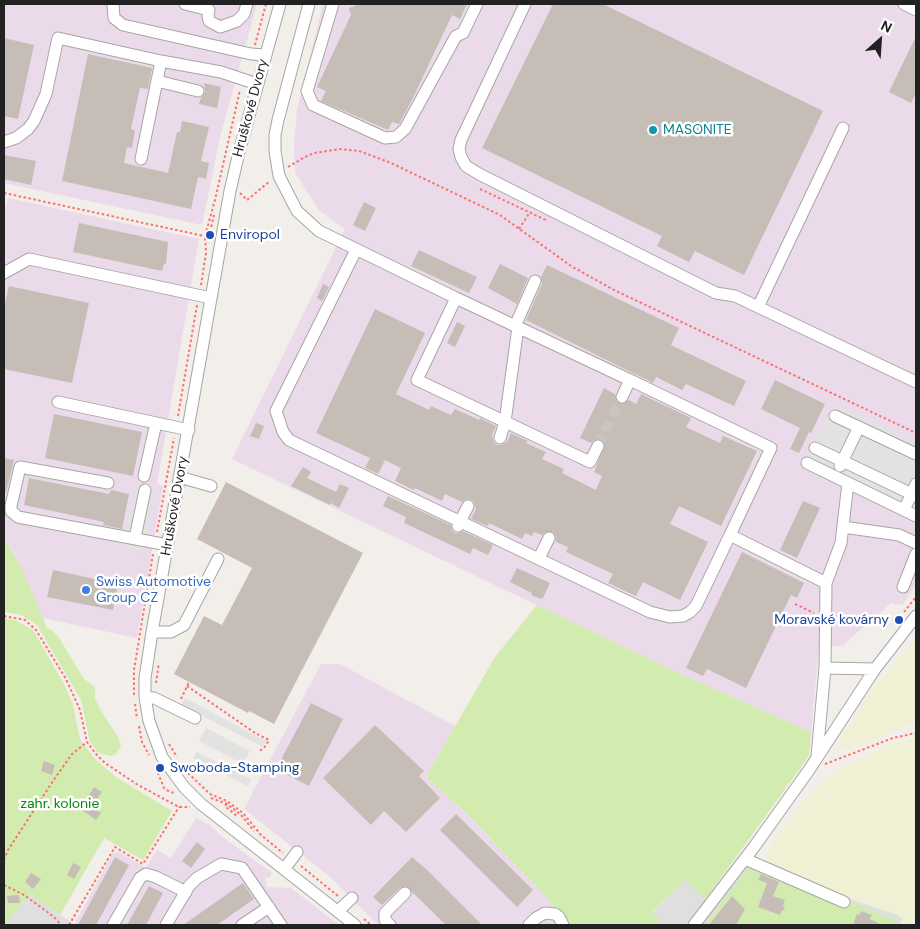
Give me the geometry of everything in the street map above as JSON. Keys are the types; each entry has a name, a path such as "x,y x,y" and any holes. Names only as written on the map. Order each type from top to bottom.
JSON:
{"street":[{"path":"113,4 114,18 123,25 251,54 265,55"},
{"path":"185,4 209,10 210,22 220,27 237,21 244,14 247,4"},
{"name":"Hruškové Dvory","path":"280,4 257,84 230,191 152,632 145,678 145,697 149,721 155,740 162,757 177,778 201,804 291,860 346,904 355,925"},
{"path":"309,4 278,120 275,151 279,176 297,211 319,231 356,250 771,448 696,606 690,612 683,616 670,617 650,612 539,558 459,524 289,440 283,432 276,411 356,250"},
{"path":"333,4 307,92 313,106 385,138 396,136 405,129 456,36 463,33 478,4"},
{"path":"525,4 461,140 459,149 466,166 716,293 735,296 916,382"},
{"path":"904,4 916,10"},
{"path":"4,142 16,138 34,121 46,94 58,38 243,78 257,84"},
{"path":"141,159 162,61"},
{"path":"157,81 198,91"},
{"path":"758,307 843,128"},
{"path":"4,273 29,259 199,297 211,298"},
{"path":"500,438 506,422 517,327 536,281"},
{"path":"456,298 417,380 590,462 598,446"},
{"path":"622,397 630,380"},
{"path":"58,402 189,430"},
{"path":"835,416 916,454"},
{"path":"144,476 156,424"},
{"path":"835,476 859,427"},
{"path":"815,448 915,491 904,510"},
{"path":"807,463 916,516"},
{"path":"108,483 20,467 11,506 12,510 18,517 168,545"},
{"path":"179,477 211,486"},
{"path":"817,757 825,668 826,583 841,543 848,483"},
{"path":"135,538 145,490"},
{"path":"459,524 468,506"},
{"path":"843,527 899,535 916,543"},
{"path":"730,535 826,583"},
{"path":"539,558 548,538"},
{"path":"903,587 916,554"},
{"path":"152,632 170,632 184,625 218,559"},
{"path":"694,925 745,859 809,770 875,669 916,616"},
{"path":"825,668 875,669"},
{"path":"145,697 154,698 195,718"},
{"path":"745,859 844,902"},
{"path":"166,925 197,878 221,864 242,868 281,925"},
{"path":"113,925 140,878 146,874 186,892"},
{"path":"390,925 385,920 386,913 405,893"},
{"path":"242,925 270,907"},
{"path":"529,925 542,914 551,913 559,917 564,925"}],"path":[{"path":"251,54 266,4"},
{"path":"133,677 199,297 206,253 206,236 243,78"},
{"path":"230,191 240,193 247,200 272,179 283,175 282,172 299,160 314,153 340,149 359,151 391,162 476,202 500,216 585,274 614,290 916,433"},
{"path":"4,193 209,237 216,211"},
{"path":"519,229 529,214"},
{"path":"903,614 916,597"},
{"path":"795,604 813,612"},
{"path":"4,616 25,620 36,630 73,694 80,710 87,742 105,763 138,785 180,807 143,864 115,847 69,925"},
{"path":"156,688 159,661"},
{"path":"180,701 189,682"},
{"path":"188,686 255,733 269,740 264,748 258,752"},
{"path":"809,770 893,738 916,733"},
{"path":"4,860 8,850 53,781 72,754 87,742"},
{"path":"169,743 177,758"},
{"path":"187,772 210,794 228,802 243,813 261,835 371,925"},
{"path":"228,802 225,806 238,817"},
{"path":"4,885 24,895 54,917 61,925"}],"shaded area":[{"path":"4,4 257,4 220,137 202,225 4,183"},
{"path":"323,4 916,4 916,584 903,605 891,603 843,645 819,648 811,732 672,670 232,459 345,229 319,210 295,173 294,146 297,110"},
{"path":"8,198 199,239 157,484 163,486 137,638 43,618 17,559 4,537 4,219"},
{"path":"834,403 916,442 916,508 807,457"},
{"path":"136,486 155,490 142,553 122,549"},
{"path":"321,664 340,664 455,726 426,777 466,813 537,887 570,925 378,925 329,876 244,809"},
{"path":"185,698 266,741 263,747 181,705"},
{"path":"206,728 250,751 243,764 199,741"},
{"path":"197,752 251,779 248,786 193,758"},
{"path":"196,818 211,826 221,836 272,873 269,878 265,877 267,887 291,888 339,925 74,925 113,853 119,852 146,868 157,850 171,858"},
{"path":"734,862 903,916 900,925 602,925 645,920 685,880 706,900"},
{"path":"29,894 74,924 74,925 6,925"}],"green space":[{"path":"4,537 24,573 47,628 52,630 59,638 84,679 95,687 95,698 118,737 121,746 115,755 98,753 90,742 81,700 37,625 21,615 4,612"},
{"path":"537,605 672,670 811,732 809,756 705,900 685,880 652,912 664,925 570,925 537,887 466,813 426,777 495,657"},
{"name":"zahr. kolonie","path":"4,618 15,620 33,630 65,686 73,705 80,740 97,761 116,777 172,811 143,860 104,838 60,915 29,894 6,925 4,925"},
{"path":"916,640 916,720 899,729 846,750 840,747 840,739 868,697 897,660"},
{"path":"916,738 916,925 902,925 902,918 897,915 828,890 771,865 767,858 767,851 806,797 844,766 888,745"},
{"path":"750,866 846,900 898,921 896,925 705,925"}],"building":[{"path":"354,4 467,4 460,19 452,15 399,124 392,122 388,130 321,101 326,91 317,87 351,15 349,8 355,6"},
{"name":"MASONITE","path":"553,4 603,4 823,111 744,275 695,251 689,262 657,246 662,236 482,148"},
{"path":"916,36 916,93 911,103 889,92"},
{"path":"4,38 34,45 18,119 4,116"},
{"path":"88,54 152,68 148,89 140,88 131,129 135,130 132,148 127,147 124,163 168,173 177,132 180,132 182,121 209,127 201,161 209,163 206,179 198,177 191,209 62,181"},
{"path":"204,83 221,87 217,108 199,104 205,92"},
{"path":"4,155 36,161 31,185 4,179"},
{"path":"364,202 376,208 365,231 353,225"},
{"path":"79,223 168,242 166,264 164,264 162,271 73,252"},
{"path":"419,250 477,277 469,293 411,266"},
{"path":"500,264 528,278 517,304 488,288"},
{"path":"547,265 679,328 671,345 746,381 734,406 686,384 682,390 656,377 653,383 526,320 542,284 541,277"},
{"path":"323,284 329,287 322,301 317,298"},
{"path":"9,286 89,303 72,383 4,369 4,309"},
{"path":"375,309 425,333 396,394 429,410 431,406 451,415 455,409 496,426 492,435 494,443 497,445 507,442 511,433 528,441 526,443 546,452 542,459 564,469 562,473 596,490 602,476 594,472 605,445 601,439 594,440 591,443 580,438 604,388 615,394 616,401 622,404 629,400 636,404 641,394 691,418 686,427 720,443 723,436 757,451 721,526 679,506 670,524 708,542 680,600 643,582 636,596 608,583 613,574 566,552 568,547 556,542 553,532 545,532 542,535 534,532 532,536 525,533 522,539 489,523 488,526 471,519 476,509 472,500 467,499 462,502 445,494 442,501 415,488 414,490 395,481 401,468 385,460 378,474 365,468 370,458 316,433"},
{"path":"457,322 465,326 455,347 447,343"},
{"path":"775,380 825,404 799,453 790,449 800,428 761,409"},
{"path":"54,414 142,432 133,476 45,458"},
{"path":"256,423 264,426 259,439 250,436"},
{"path":"4,458 14,460 6,493 4,493"},
{"path":"303,467 311,472 307,478 336,492 340,484 349,488 339,508 291,486"},
{"path":"29,478 109,494 111,490 129,494 122,529 103,525 104,522 24,505"},
{"path":"226,482 363,553 274,724 249,711 248,713 174,674 204,616 222,625 252,568 197,539"},
{"path":"388,496 451,525 455,533 463,531 493,545 488,555 473,548 470,554 404,523 406,517 383,506"},
{"path":"803,501 820,508 797,558 780,550"},
{"path":"742,552 804,583 797,598 791,595 746,688 707,669 703,676 686,668"},
{"path":"517,568 550,583 543,598 531,595 532,593 510,582"},
{"path":"53,570 118,584 113,610 47,597"},
{"path":"311,703 343,719 309,786 276,769"},
{"path":"375,725 424,771 419,776 440,798 406,832 384,811 371,825 323,778"},
{"path":"44,761 55,765 52,775 41,771"},
{"path":"94,787 102,792 92,807 101,813 96,820 81,809"},
{"path":"456,814 533,890 517,907 440,830"},
{"path":"197,842 205,849 191,868 182,861"},
{"path":"115,857 129,865 96,925 78,925"},
{"path":"412,857 482,925 446,925 406,886 400,888 382,905 373,897"},
{"path":"73,863 81,867 74,879 67,875"},
{"path":"31,873 41,879 33,889 25,882"},
{"path":"761,874 779,882 773,896 785,900 783,906 785,909 780,915 758,907 767,883 758,880"},
{"path":"243,883 254,899 217,925 183,925"},
{"path":"149,886 163,893 146,925 127,925"},
{"path":"19,895 20,903 8,903 7,896"},
{"path":"732,896 745,909 736,925 709,925"},
{"path":"861,911 872,915 870,919 882,925 853,925 857,914 859,915"}],"tunnel":[{"path":"598,446 622,397"}],"place":[{"name":"MASONITE","path":"653,130"},
{"name":"Enviropol","path":"210,235"},
{"name":"Swiss Automotive Group CZ","path":"86,590"},
{"name":"Moravské kovárny","path":"899,620"},
{"name":"Swoboda-Stamping","path":"160,768"}]}
